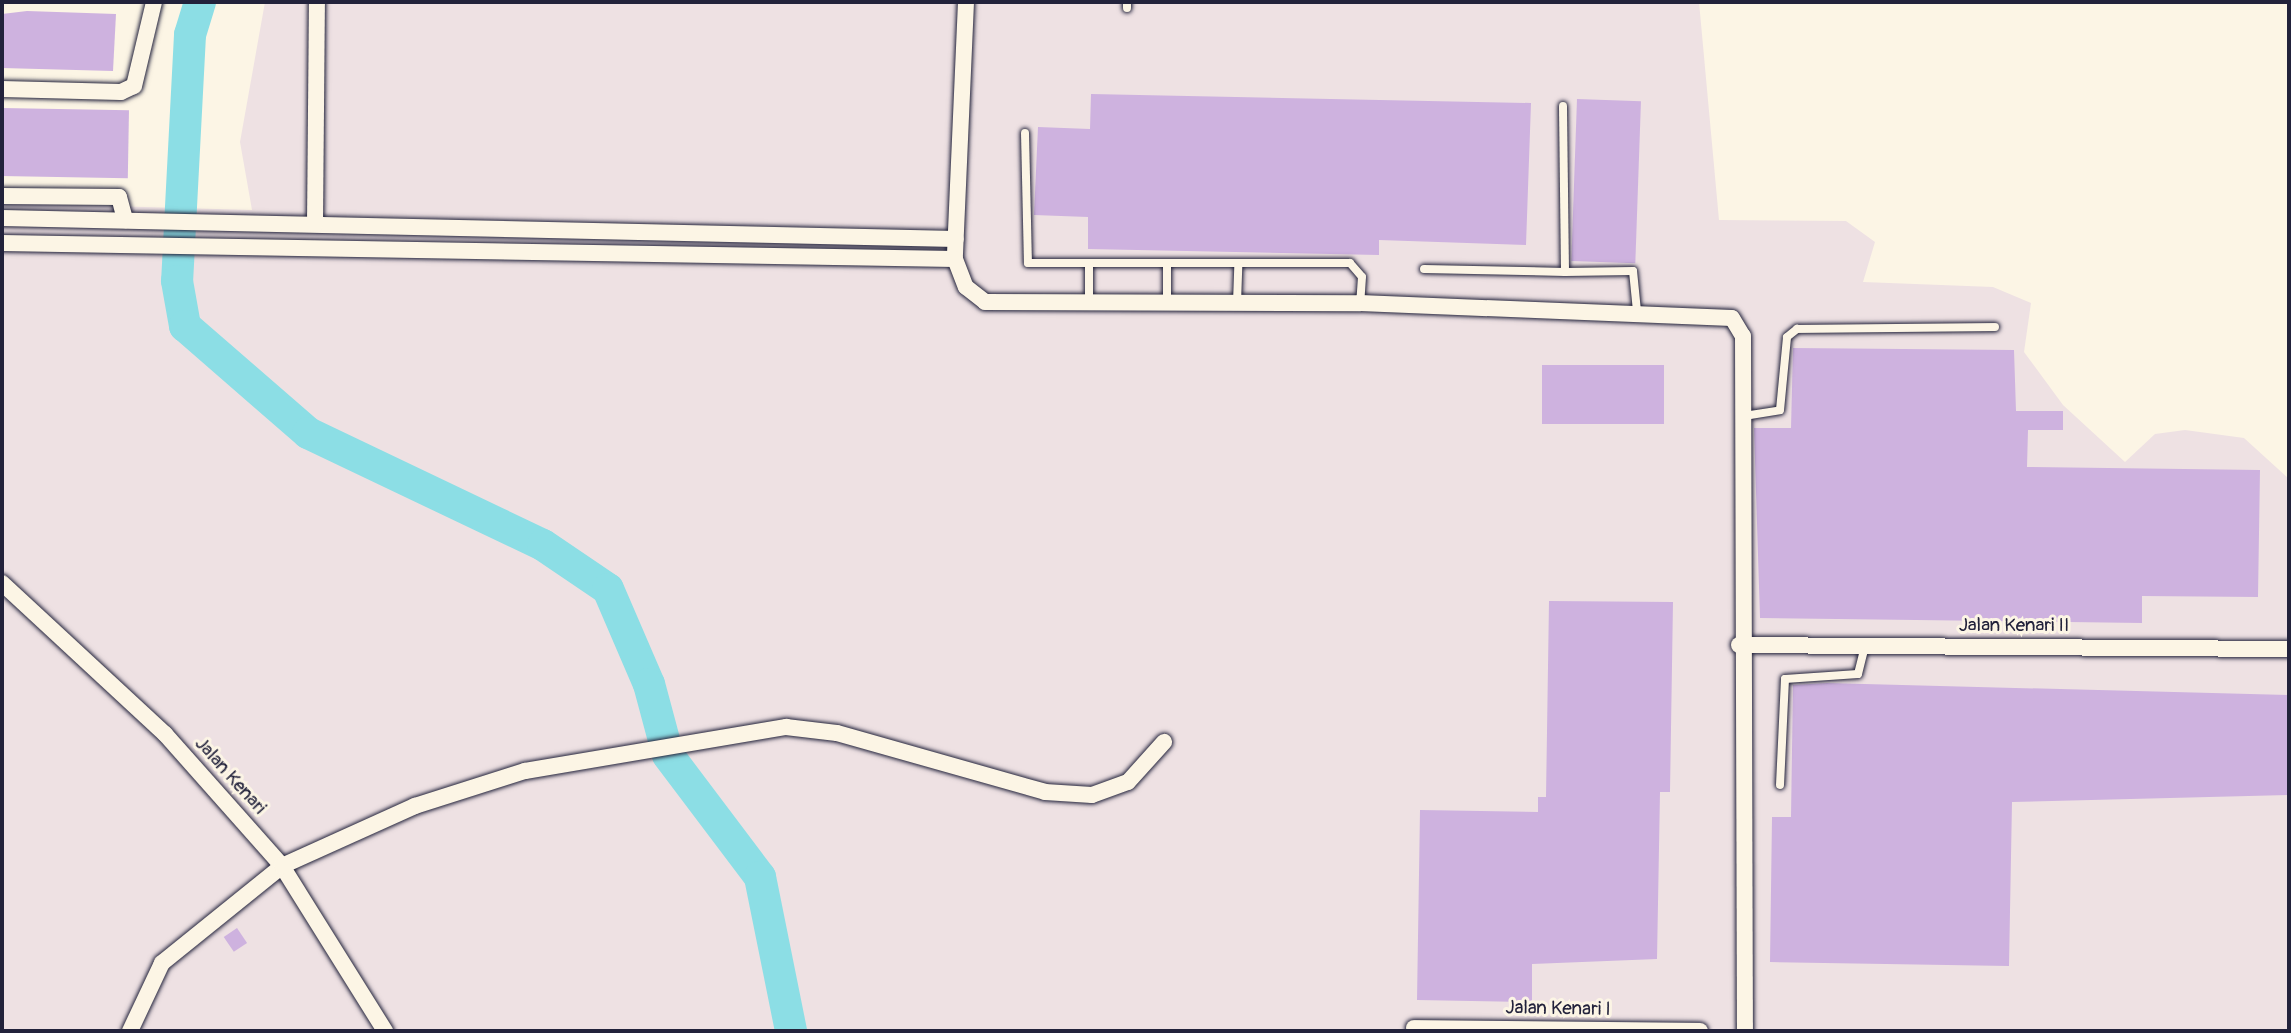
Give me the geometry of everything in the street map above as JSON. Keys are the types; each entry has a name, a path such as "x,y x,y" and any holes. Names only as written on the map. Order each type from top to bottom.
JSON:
{"street":[{"path":"2,89 121,92 134,86 154,2"},
{"path":"315,224 317,2"},
{"path":"966,2 955,259 966,287 985,302 1360,303 1636,311 1732,318 1743,336 1739,645 1745,1031"},
{"path":"2,196 119,197 125,220"},
{"path":"2,218 956,239"},
{"path":"2,243 955,259"},
{"name":"Jalan Kenari","path":"2,583 165,734 282,866 385,1031"},
{"name":"Jalan Kenari II","path":"1739,645 2289,649"},
{"path":"130,1031 142,993 162,963 282,866 473,786 643,751 786,727 837,733 1068,796 1128,782 1164,742"},
{"name":"Jalan Kenari I","path":"1414,1028 1700,1031"}],"lane":[{"path":"1563,106 1565,272"},
{"path":"1024,133 1028,262 1089,267 1350,263 1362,277 1360,303"},
{"path":"1237,303 1238,265"},
{"path":"1167,266 1167,302"},
{"path":"1089,267 1089,302"},
{"path":"1424,269 1633,271 1636,311"},
{"path":"1741,416 1780,410 1787,337 1797,329 1995,327"},
{"path":"1780,785 1785,679 1858,674 1865,646"}],"shaded area":[{"path":"265,2 1699,2 1719,220 1846,221 1875,242 1863,282 1993,287 2031,303 2024,352 2063,405 2125,462 2155,434 2185,430 2244,438 2289,479 2289,1031 2,1031 2,203 252,210 240,142"}],"building":[{"path":"27,11 116,14 113,71 2,68 2,14"},
{"path":"1091,94 1531,103 1526,245 1379,240 1379,255 1088,249 1088,217 1034,215 1038,127 1090,129"},
{"path":"1577,99 1641,101 1635,263 1571,261"},
{"path":"2,108 129,110 128,178 2,176"},
{"path":"1793,348 2014,350 2016,411 2063,411 2063,430 2028,430 2027,467 2260,470 2258,597 2142,596 2142,623 1760,618 1754,428 1791,428"},
{"path":"1542,365 1664,365 1664,424 1542,424"},
{"path":"1549,601 1673,602 1670,792 1660,792 1657,959 1532,964 1532,1002 1417,1000 1420,810 1538,812 1538,797 1546,797"},
{"path":"1827,683 2289,695 2289,795 2012,802 2009,966 1770,962 1772,817 1791,817 1793,685"},
{"path":"237,928 247,943 234,952 224,937"}],"waterway":[{"path":"200,2 190,35 177,281 185,326 308,433 543,545 608,589 649,684 668,755 760,877 791,1031"}]}
